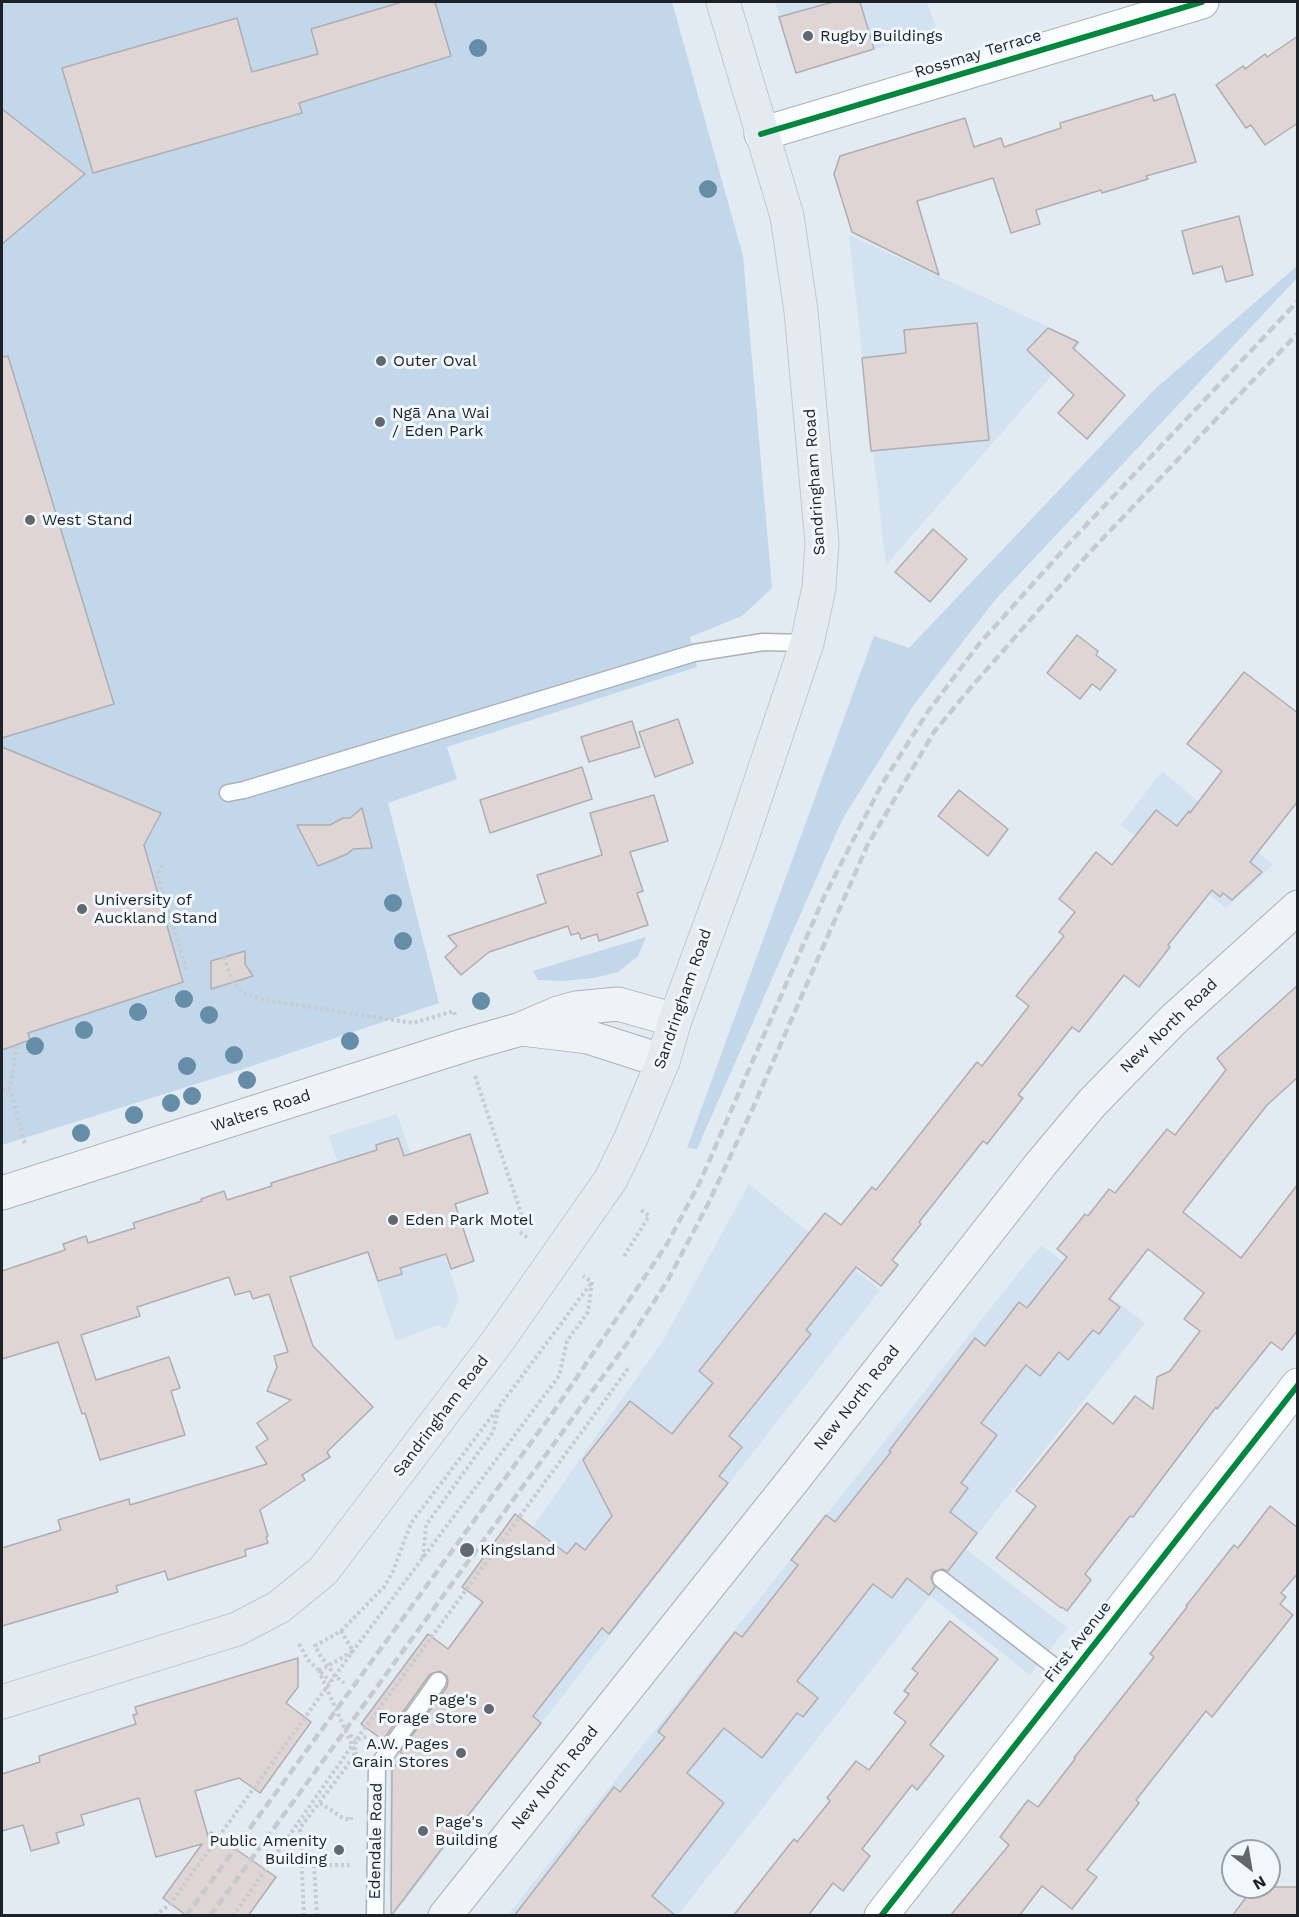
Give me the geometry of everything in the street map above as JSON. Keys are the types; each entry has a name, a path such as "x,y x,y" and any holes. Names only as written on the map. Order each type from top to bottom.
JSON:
{"main road":[{"name":"Sandringham Road","path":"2,1702 237,1629 279,1607 323,1571 497,1342 611,1179 631,1138 663,1061 675,1020 738,849 807,643 819,588 822,543 819,497 795,262 786,216 723,2"},
{"name":"New North Road","path":"445,1916 1092,1103 1173,1020 1298,906"},
{"name":"Walters Road","path":"2,1193 521,1029 576,1008 618,1004 675,1020"},
{"name":"Walters Road","path":"521,1029 588,1037 663,1061"}],"street":[{"name":"Rossmay Terrace","path":"761,134 1202,2"},
{"name":"First Avenue","path":"881,1916 1298,1385"}],"lane":[{"path":"228,793 694,652 763,642 807,643"},
{"path":"941,1579 1068,1677"},
{"name":"Edendale Road","path":"375,1916 377,1767 438,1681"}],"path":[{"path":"163,865 158,875 187,971"},
{"path":"224,957 233,982 243,993 264,1000 413,1023 454,1011 522,1216 528,1219"},
{"path":"17,1045 10,1088 25,1145"},
{"path":"2,1090 10,1088"},
{"path":"624,1256 649,1216 641,1210"},
{"path":"520,1232 528,1238"},
{"path":"583,1276 592,1282"},
{"path":"344,1683 335,1676 315,1646 341,1631 384,1587 393,1571 411,1523 592,1282"},
{"path":"154,1916 170,1904 353,1651 559,1376 567,1341 588,1312 592,1282"},
{"path":"233,1916 356,1740 630,1366"},
{"path":"423,1558 426,1525 494,1432 499,1407"},
{"path":"341,1631 353,1651"},
{"path":"299,1644 308,1660 331,1682"},
{"path":"319,1671 353,1651"},
{"path":"304,1916 300,1828 356,1754 319,1671"},
{"path":"350,1735 356,1740"},
{"path":"320,1803 343,1818 351,1820 351,1812"},
{"path":"317,1916 314,1865 358,1864"}],"shaded area":[{"name":"Ngā Ana Wai / Eden Park","path":"2,2 672,2 743,256 772,588 742,616 690,637 697,667 447,747 457,779 388,803 439,1003 234,1072 2,1145"},
{"path":"775,2 927,2 937,30 796,73"},
{"path":"849,235 1081,342 886,565"},
{"path":"1297,266 1297,278 995,600 913,706 842,820 697,1149 687,1148 874,636 909,648 1155,389"},
{"path":"1162,771 1273,865 1226,908 1121,825"},
{"path":"646,937 638,956 618,972 594,978 564,981 538,980 533,971"},
{"path":"397,1114 459,1299 446,1329 438,1325 396,1341 329,1136"},
{"path":"749,1184 880,1290 403,1903 389,1893 390,1773 384,1740 664,1339"},
{"path":"1041,1245 1145,1323 966,1549 1067,1628 1030,1675 930,1596 678,1915 507,1916"}],"building":[{"path":"402,2 435,2 451,56 299,103 302,113 93,173 62,68 237,18 252,72 318,54 311,29"},
{"name":"Rugby Buildings","path":"833,2 860,2 874,49 796,73 779,17"},
{"path":"1298,36 1298,123 1265,145 1251,125 1246,128 1216,85 1243,66 1245,69 1265,54 1267,57"},
{"path":"1175,94 1196,162 1146,176 1148,179 1102,193 1101,190 1036,210 1040,224 1011,233 993,178 917,201 939,275 852,232 834,174 840,156 965,118 974,147 1001,138 1004,147 1061,128 1060,123 1152,95 1154,101"},
{"path":"2,109 85,174 2,244"},
{"path":"1239,216 1253,275 1226,282 1222,266 1193,274 1182,231"},
{"path":"977,323 989,440 871,451 862,358 906,353 904,330"},
{"path":"1048,328 1078,342 1073,348 1125,395 1087,439 1058,413 1074,395 1027,350"},
{"name":"West Stand","path":"8,356 114,704 2,738 2,357"},
{"path":"933,529 967,559 930,602 895,572"},
{"path":"1077,635 1098,651 1096,655 1116,670 1100,690 1092,684 1080,699 1047,673"},
{"path":"1244,672 1298,713 1298,801 1250,862 1262,872 1232,900 1223,893 1220,897 1212,890 1168,945 1170,947 1139,987 1124,975 1079,1032 1072,1027 1018,1095 1023,1098 987,1144 983,1141 919,1222 921,1224 892,1260 898,1265 881,1286 856,1267 806,1330 811,1334 729,1436 742,1447 719,1476 728,1483 609,1634 602,1628 533,1716 541,1723 391,1916 392,1770 404,1755 400,1752 447,1687 447,1676 440,1671 430,1674 383,1740 361,1724 428,1634 448,1649 483,1602 462,1587 515,1514 567,1554 576,1543 585,1550 612,1516 583,1460 630,1401 672,1434 713,1383 699,1371 825,1213 841,1225 872,1187 876,1190 977,1062 982,1066 1029,1006 1016,996 1064,936 1059,932 1075,912 1059,899 1096,852 1112,865 1156,810 1177,826 1189,811 1190,813 1222,771 1187,744"},
{"path":"678,719 693,763 655,777 639,732"},
{"path":"632,721 640,747 589,762 581,737"},
{"name":"University of Auckland Stand","path":"2,747 161,813 144,845 183,982 28,1033 30,1040 2,1050"},
{"path":"582,767 592,799 490,833 480,800"},
{"path":"959,790 1008,829 988,856 938,816"},
{"path":"654,795 668,841 630,852 643,891 637,893 648,925 599,941 597,934 581,939 579,933 571,935 568,926 489,952 461,975 445,957 457,946 448,936 546,903 537,875 602,855 590,813"},
{"path":"362,808 372,848 353,849 347,854 318,866 297,825 330,825 343,818 350,818"},
{"path":"245,951 245,964 253,976 211,989 211,961"},
{"path":"1298,985 1298,1077 1267,1105 1183,1212 1241,1258 1298,1184 1298,1330 1282,1350 1271,1342 1217,1409 1216,1407 1133,1517 1130,1516 1085,1574 1091,1580 1067,1611 996,1558 1036,1506 1016,1491 1087,1403 1113,1424 1135,1396 1153,1409 1157,1377 1170,1371 1200,1331 1184,1319 1204,1293 1148,1249 1109,1299 1120,1307 1099,1334 1093,1330 1068,1360 1059,1352 1040,1376 1026,1365 981,1423 997,1435 961,1483 968,1488 950,1512 977,1533 948,1571 942,1569 933,1572 931,1578 935,1587 929,1595 907,1578 892,1598 873,1584 797,1681 818,1698 803,1717 797,1713 762,1758 724,1728 687,1773 724,1803 652,1896 676,1916 514,1916 614,1787 620,1792 665,1737 658,1732 735,1632 742,1637 798,1565 791,1560 826,1515 835,1522 891,1452 889,1451 975,1338 985,1346 1019,1302 1027,1308 1067,1257 1057,1249 1085,1214 1088,1216 1109,1189 1115,1193 1167,1129 1175,1135 1226,1070 1217,1058"},
{"path":"470,1134 488,1193 455,1204 474,1261 451,1269 446,1254 400,1268 402,1274 378,1281 368,1252 290,1277 313,1346 373,1407 327,1452 330,1457 302,1475 305,1480 260,1510 268,1543 245,1550 246,1556 168,1580 165,1571 116,1586 118,1592 2,1626 2,1548 61,1530 58,1520 129,1499 130,1505 267,1464 256,1447 268,1439 257,1423 291,1400 267,1391 277,1367 274,1356 288,1352 269,1294 253,1299 250,1291 235,1295 229,1277 137,1307 140,1316 81,1335 96,1380 169,1357 180,1388 171,1391 185,1435 100,1460 58,1342 2,1359 2,1271 65,1250 63,1244 86,1236 88,1243 135,1228 133,1223 202,1201 201,1199 224,1191 227,1200 272,1186 271,1183 377,1150 376,1145 398,1138 404,1156"},
{"path":"1270,1506 1298,1528 1298,1573 1281,1593 1286,1597 1280,1604 1293,1615 1212,1717 1206,1711 1136,1800 1139,1803 1087,1870 1097,1877 1072,1909 1042,1886 1019,1916 950,1916 1009,1845 1000,1837 1028,1800 1038,1807 1154,1657 1150,1654 1186,1606 1234,1545 1238,1548"},
{"path":"950,1621 998,1659 930,1745 944,1756 917,1790 912,1785 862,1849 870,1856 843,1891 833,1883 808,1916 733,1916 794,1839 797,1842 830,1801 827,1798 856,1761 869,1770 906,1722 894,1713 909,1694 904,1691 918,1673 912,1669"},
{"path":"298,1658 298,1687 286,1703 311,1722 260,1793 239,1778 195,1791 208,1836 211,1832 276,1877 248,1916 187,1916 163,1898 202,1844 156,1857 139,1798 81,1815 84,1825 56,1833 59,1843 31,1851 23,1825 2,1831 2,1774 40,1762 39,1756 136,1724 133,1715 137,1714 135,1707"},
{"path":"1281,1887 1298,1887 1298,1916 1232,1916 1245,1899 1281,1899"}],"railway":[{"path":"186,1916 554,1411 667,1244 700,1182 824,897 882,784 927,713 979,644 1074,538 1298,301"},
{"path":"210,1916 628,1342 668,1280 708,1204 752,1110 867,846 934,732 1089,553 1298,333"}],"cycle path":[{"path":"761,134 1202,2"},
{"path":"881,1916 1298,1385"}],"place":[{"name":"Rugby Buildings","path":"808,36"},
{"name":"Outer Oval","path":"381,361"},
{"name":"Ngā Ana Wai / Eden Park","path":"380,422"},
{"name":"West Stand","path":"30,520"},
{"name":"University of Auckland Stand","path":"82,909"},
{"name":"Eden Park Motel","path":"393,1220"},
{"name":"Kingsland","path":"467,1550"},
{"name":"Page's Forage Store","path":"489,1709"},
{"name":"A.W. Pages Grain Stores","path":"461,1753"},
{"name":"Page's Building","path":"423,1831"},
{"name":"Public Amenity Building","path":"339,1850"}]}
